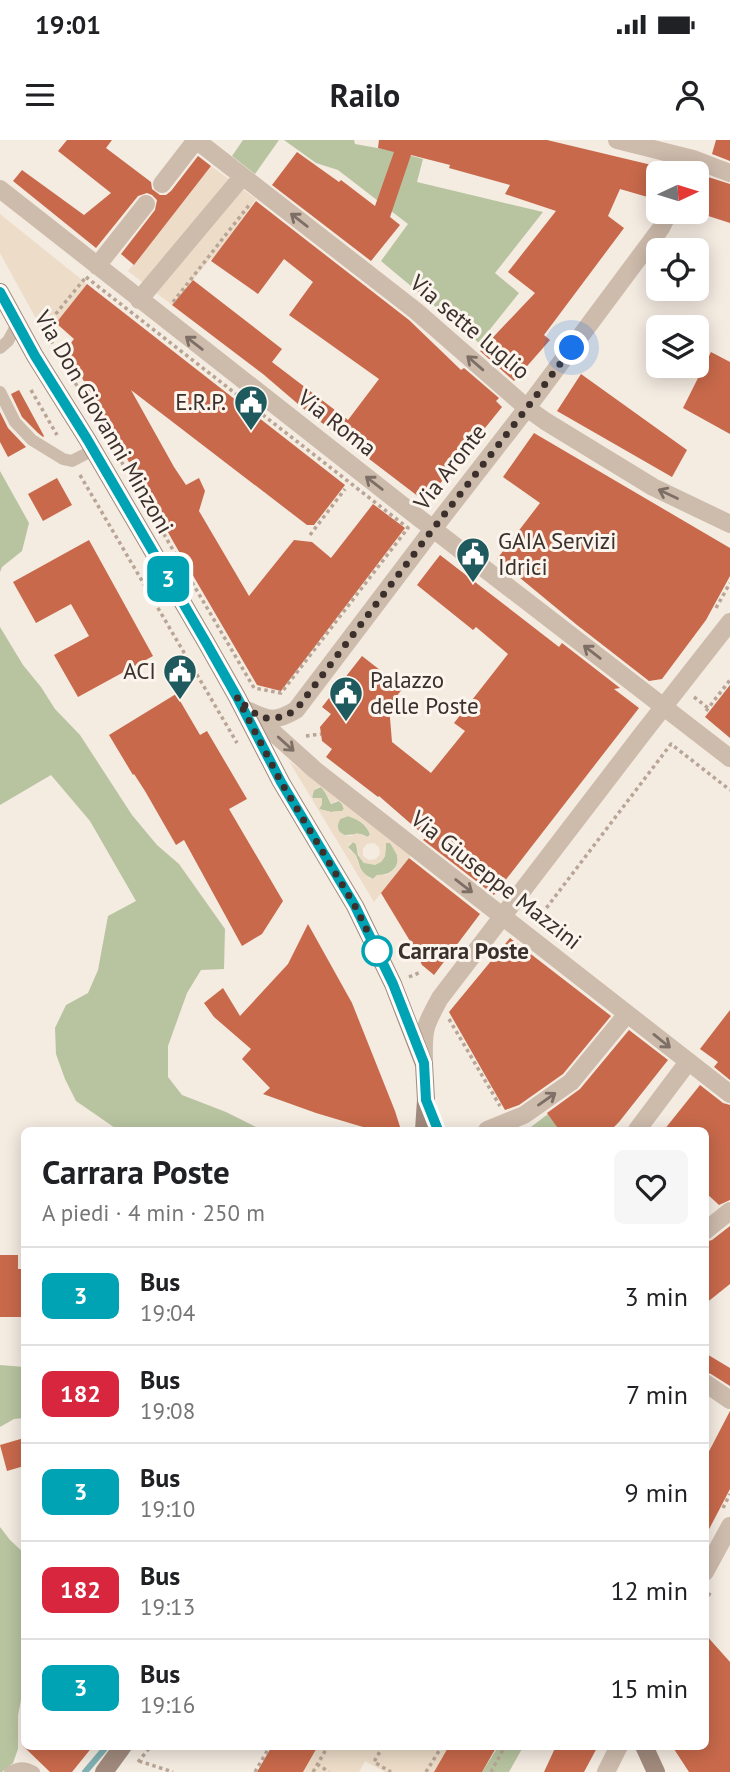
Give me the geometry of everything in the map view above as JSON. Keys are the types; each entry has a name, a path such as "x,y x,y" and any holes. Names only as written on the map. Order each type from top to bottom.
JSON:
{"main road":[{"name":"Via Don Giovanni Minzoni","path":"0,292 35,356 237,697 281,782 355,906 393,984 424,1063 424,1127"},
{"name":"Via Don Giovanni Minzoni","path":"426,1100 437,1127"},
{"path":"104,1772 120,1750"},
{"path":"646,1750 656,1772"}],"street":[{"name":"Via sette luglio","path":"196,140 416,311 545,421 653,487 730,523"},
{"path":"162,184 196,140"},
{"path":"617,140 649,144 680,161"},
{"path":"709,169 730,173"},
{"path":"144,295 242,177"},
{"name":"Via Roma","path":"0,189 97,266 144,295 433,529 646,694 665,715"},
{"path":"97,266 145,204"},
{"name":"Via Aronte","path":"250,711 267,719 283,718 296,710 527,408 663,224"},
{"path":"424,1063 423,1036 427,1020 440,998 665,715 730,622"},
{"name":"Via Giuseppe Mazzini","path":"237,697 315,770 730,1094"},
{"path":"665,715 710,742 730,758"},
{"path":"494,1127 524,1115 571,1082 627,1014"},
{"path":"639,1127 688,1062"},
{"path":"709,1228 730,1211"},
{"path":"709,1386 730,1400"},
{"path":"709,1568 722,1553 730,1526"},
{"path":"606,1772 617,1750"}],"lane":[{"path":"0,348 8,341 18,323"},
{"path":"0,393 15,422 32,440 63,459 72,461 93,450"},
{"path":"10,1772 25,1767 34,1772"}],"path":[{"path":"144,295 170,307 256,197"},
{"path":"86,277 408,528 281,693 254,688 58,356 45,327 86,277"},
{"path":"30,388 237,743"},
{"path":"310,535 345,489"},
{"path":"713,614 730,583"},
{"path":"706,711 730,680"},
{"path":"305,743 303,736 321,734"},
{"path":"538,919 671,744 730,790"},
{"path":"393,984 421,972"},
{"path":"446,1014 509,1121"},
{"path":"131,1772 148,1750"},
{"path":"255,1772 268,1750"},
{"path":"313,1772 326,1750"},
{"path":"381,1750 374,1762 391,1772"},
{"path":"426,1772 440,1750"},
{"path":"491,1772 503,1750"},
{"path":"139,1761 173,1772"},
{"path":"317,1765 330,1772"}],"green space":[{"path":"243,140 279,140 255,174 232,156"},
{"path":"284,140 354,140 355,144 423,159 417,182 543,212 495,273 519,293 479,343 381,261 408,224 338,170 316,163"},
{"path":"0,471 29,523 22,551 2,567 0,572"},
{"path":"0,627 55,709 80,735 132,815 157,845 179,864 225,929 224,969 201,970 187,993 168,1046 168,1077 182,1095 256,1127 114,1127 76,1101 56,1054 55,1028 66,1005 88,993 98,970 108,916 136,901 90,821 51,775 0,805"},
{"path":"321,787 331,804 339,801 342,804 342,811 319,809 322,800 312,797 314,790"},
{"path":"348,816 364,825 370,834 368,837 361,834 344,835 339,832 337,824 340,819"},
{"path":"353,842 364,863 381,862 385,856 386,842 390,843 397,854 397,865 390,872 377,875 373,879 362,871 356,856 348,847"},
{"path":"548,1114 557,1127 531,1127"},
{"path":"0,1365 21,1367 21,1418 0,1427"},
{"path":"0,1527 21,1550 21,1700 18,1749 13,1763 0,1772"},
{"path":"496,1750 521,1750 509,1772 482,1772"}],"shaded area":[{"path":"211,166 256,199 213,259 210,259 172,305 128,271"},
{"path":"0,214 87,284 56,323 44,333 0,253"},
{"path":"289,761 412,854 374,902","holes":["321,787 332,804 339,801 344,809 331,812 319,809 322,798 312,797 316,788","348,816 360,821 370,834 368,837 357,833 344,835 337,828 340,819","374,843 379,847 380,854 376,859 369,860 363,856 363,849 367,844","386,843 390,843 397,855 395,869 386,875 369,878 358,864 356,855 349,850 349,844 356,844 364,863 375,865 385,856"]},
{"path":"316,1750 447,1750 434,1772 385,1772 365,1761 359,1772 303,1772"}],"building":[{"path":"67,140 112,140 106,148 151,182 152,189 160,195 171,191 198,156 211,166 134,265 121,254 155,210 157,200 152,195 147,193 138,196 96,248 13,181 22,170 84,215 111,193 58,151"},
{"path":"379,140 547,140 646,164 646,197 620,189 608,216 624,228 544,335 550,340 514,381 480,351 535,293 508,272 556,211 505,194 510,185 411,155 390,217 400,225 371,261 272,185 297,152 375,206 394,152 378,148"},
{"path":"716,140 730,140 730,161 712,154"},
{"path":"709,177 730,184 730,223 709,216"},
{"path":"256,201 409,320 461,370 464,368 499,398 496,401 502,407 430,496 419,497 172,305 193,280 282,349 272,362 348,420 379,379 289,315 313,282 284,259 258,294 211,261"},
{"path":"87,284 345,485 314,525 307,525 131,390 186,485 199,478 205,491 199,511 249,596 294,540 312,542 331,558 373,504 405,528 281,691 257,685 66,349 74,339 56,323"},
{"path":"711,352 730,362 730,434 683,408 698,378 709,378"},
{"path":"581,374 687,450 672,477 557,411"},
{"path":"19,390 43,437 22,417 11,394"},
{"path":"0,412 8,428 26,447 8,457 0,442"},
{"path":"534,433 730,548 730,576 706,620 662,679 649,681 497,559 540,503 503,477"},
{"path":"57,478 72,505 43,521 28,494"},
{"path":"89,540 153,656 78,697 54,655 89,636 71,604 36,623 13,582"},
{"path":"440,555 559,647 562,643 620,688 614,689 639,708 494,895 423,840 426,837 379,796 326,757 332,749 322,741 320,727 331,714 322,707 362,656 403,688 389,706 392,742 431,773 465,731 454,723 508,654 476,627 473,630 417,585"},
{"path":"730,685 730,738 705,717"},
{"path":"176,694 200,735 207,731 247,799 229,809 283,901 262,934 242,946 184,840 176,845 109,735"},
{"path":"409,858 480,914 434,975 422,965 381,893"},
{"path":"308,924 352,1003 400,1127 363,1127 263,1094 270,1088 242,1059 251,1049 214,1017 204,1003 223,988 240,1016 288,964"},
{"path":"510,938 611,1016 563,1074 519,1105 505,1110 449,1012"},
{"path":"730,1010 730,1080 714,1067 718,1062 700,1049"},
{"path":"629,1030 668,1060 614,1127 557,1127 547,1113 580,1089"},
{"path":"700,1085 723,1103 730,1105 730,1200 719,1205 709,1196 709,1127 666,1127"},
{"path":"730,1226 730,1284 709,1301 709,1241"},
{"path":"0,1255 18,1255 18,1269 21,1269 21,1317 0,1317"},
{"path":"709,1355 730,1368 730,1386 711,1374"},
{"path":"730,1411 730,1489 709,1529 709,1451"},
{"path":"21,1439 21,1467 7,1471 0,1445"},
{"path":"709,1638 730,1662 730,1772 689,1772 675,1750 709,1750"},
{"path":"27,1750 90,1750 72,1772 50,1772"},
{"path":"270,1750 316,1750 303,1772 257,1772"},
{"path":"447,1750 495,1750 482,1772 434,1772"},
{"path":"554,1750 596,1750 584,1772 544,1772"}],"waterway":[{"path":"85,1772 104,1750"}],"bus line":[{"name":"3","path":"0,292 35,356 207,644 281,782 355,906 393,984 424,1063 426,1100 437,1127"}],"place":[{"name":"E.R.P.","path":"251,432"},
{"name":"GAIA Servizi Idrici","path":"473,584"},
{"name":"ACI","path":"180,701"},
{"name":"Palazzo delle Poste","path":"346,723"},
{"name":"Carrara Poste","path":"377,951"}],"route":[{"path":"377,951 380,957 355,906 281,782 237,697 250,711 267,719 283,718 296,710 572,348"}]}
